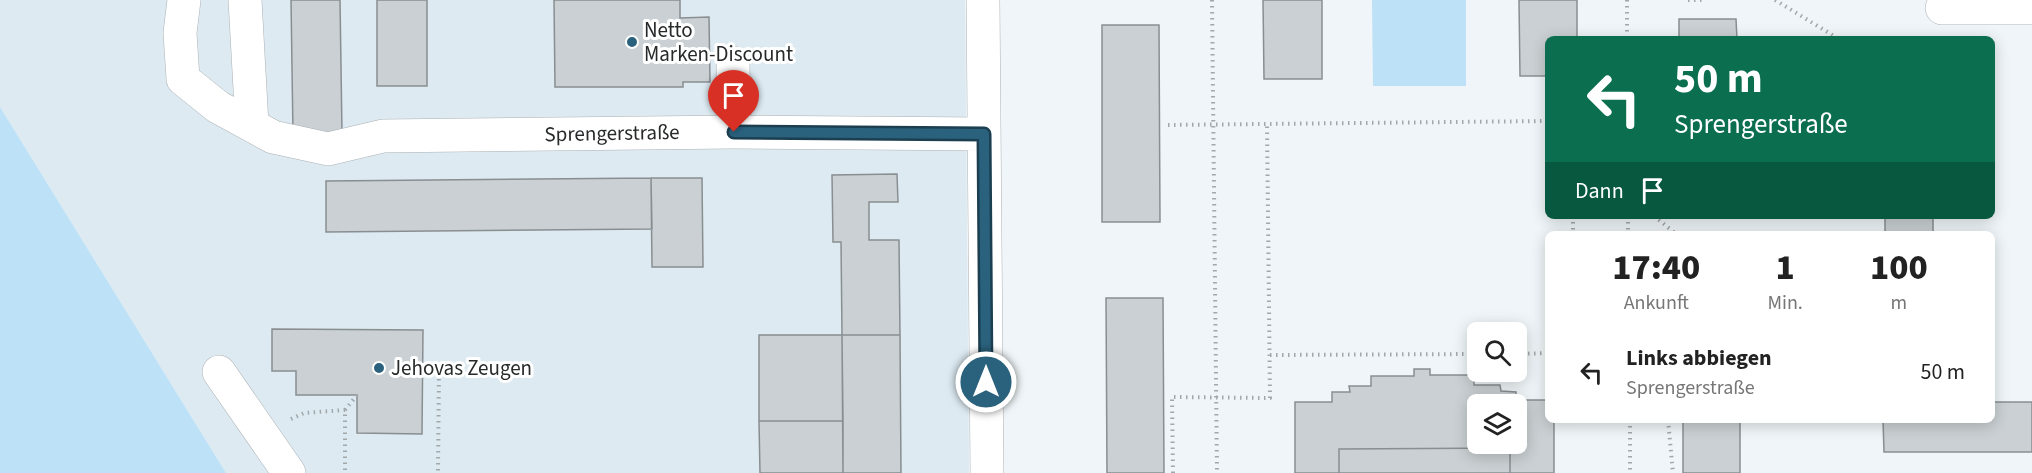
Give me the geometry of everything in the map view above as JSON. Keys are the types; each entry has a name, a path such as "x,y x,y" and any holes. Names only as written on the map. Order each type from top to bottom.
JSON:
{"street":[{"name":"Sprengerstraße","path":"184,0 180,33 183,80 218,107 273,137 328,148 383,136 734,132 984,134"},
{"path":"245,0 252,125"},
{"path":"983,0 987,473"},
{"path":"1942,8 2032,8"},
{"path":"733,63 734,132"},
{"path":"219,372 289,473"}],"path":[{"path":"1212,0 1217,473"},
{"path":"1627,0 1627,36"},
{"path":"1688,0 1704,0"},
{"path":"1775,0 1834,36"},
{"path":"1168,125 1545,121"},
{"path":"1173,473 1172,397 1270,398 1267,124"},
{"path":"1657,219 1672,231"},
{"path":"1527,354 1545,353"},
{"path":"1270,355 1467,354"},
{"path":"422,366 439,366 438,473"},
{"path":"345,473 345,410 357,395"},
{"path":"263,435 304,412 345,410"},
{"path":"1630,423 1630,473"},
{"path":"1668,423 1673,473"}],"shaded area":[{"path":"0,0 965,0 969,473 226,473 0,107"},
{"path":"1372,0 1466,0 1466,86 1373,86"},
{"path":"0,107 226,473 0,473"}],"building":[{"path":"291,0 340,0 342,133 293,134"},
{"path":"377,0 427,0 427,86 377,86"},
{"name":"Netto Marken-Discount","path":"554,0 680,0 680,18 709,17 710,82 683,82 683,87 555,87"},
{"path":"1263,0 1322,0 1322,79 1264,79"},
{"path":"1519,0 1577,0 1577,36 1545,36 1545,76 1520,76"},
{"path":"1679,19 1736,19 1737,36 1679,36"},
{"path":"1102,25 1159,25 1160,222 1102,222"},
{"path":"897,174 898,202 869,202 869,240 899,240 900,335 842,335 841,242 833,242 832,175"},
{"path":"651,178 652,229 326,232 326,181"},
{"path":"651,178 702,178 703,267 652,267"},
{"path":"1885,219 1933,219 1933,231 1885,231"},
{"path":"1106,298 1163,298 1164,473 1107,473"},
{"path":"272,329 423,330 422,434 357,433 357,395 296,395 296,371 272,371"},
{"path":"759,335 842,335 843,421 759,421"},
{"path":"842,335 900,335 901,473 843,473"},
{"path":"1414,369 1430,369 1430,375 1467,375 1467,382 1474,382 1474,385 1500,385 1501,391 1516,392 1516,394 1467,394 1467,448 1339,449 1339,473 1295,473 1295,402 1332,402 1332,392 1350,392 1349,386 1371,386 1371,376 1414,376"},
{"path":"1527,400 1545,400 1545,423 1554,423 1554,473 1510,473 1510,454 1527,454"},
{"path":"1995,402 2032,402 2032,452 1884,452 1883,423 1995,423"},
{"path":"759,421 843,421 843,473 760,473"},
{"path":"1683,423 1740,423 1740,473 1683,473"},
{"path":"1467,448 1467,454 1510,454 1510,473 1339,473 1339,449"}],"place":[{"name":"Netto Marken-Discount","path":"632,42"},
{"name":"Jehovas Zeugen","path":"379,368"}],"route":[{"path":"734,132 984,134 986,382"}]}
